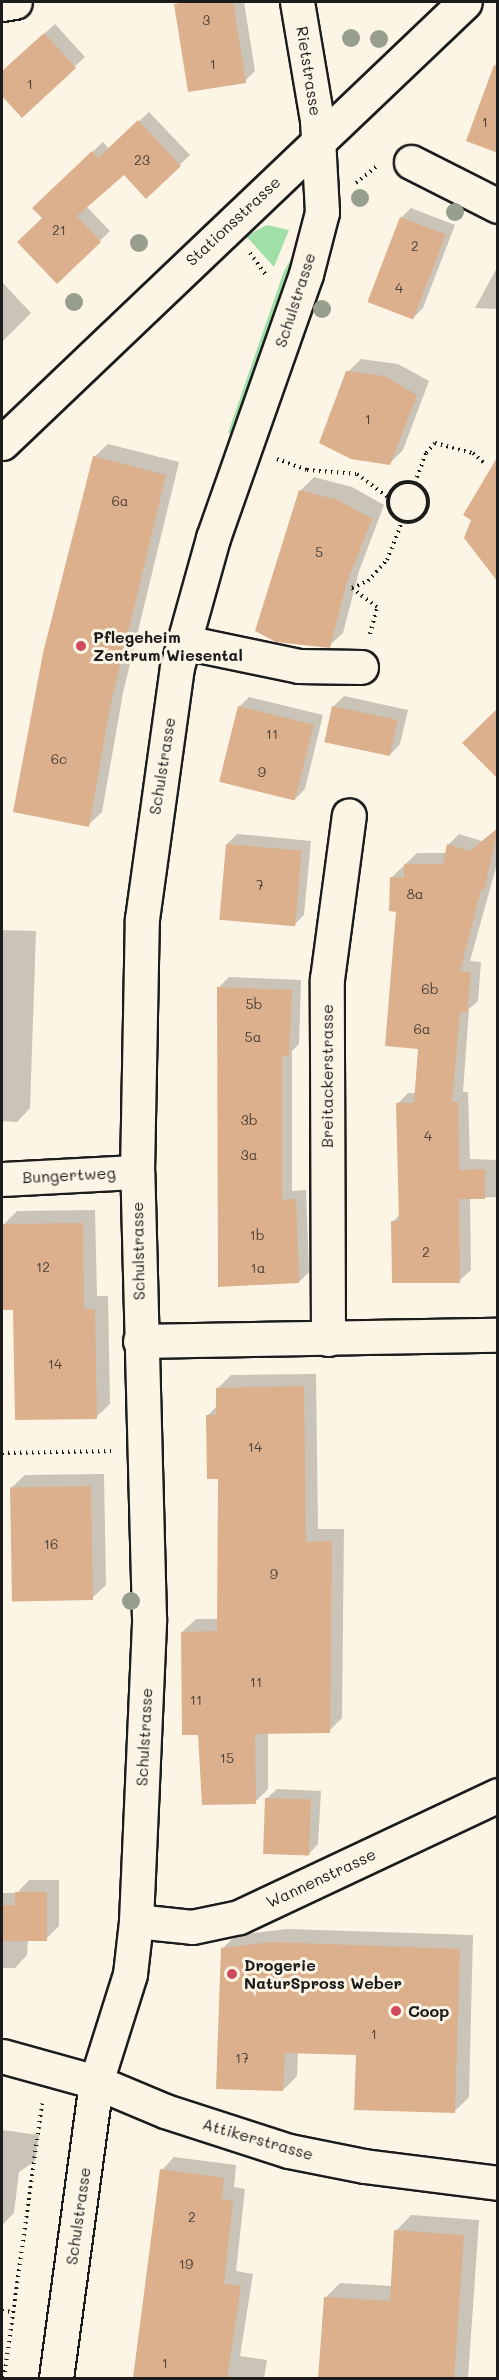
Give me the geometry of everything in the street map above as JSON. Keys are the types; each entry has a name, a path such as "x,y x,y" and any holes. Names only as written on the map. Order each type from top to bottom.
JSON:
{"street":[{"path":"2,4 15,2"},
{"name":"Rietstrasse","path":"297,2 319,140"},
{"name":"Stationsstrasse","path":"2,442 465,2"},
{"name":"Schulstrasse","path":"56,2379 96,2082 130,1974 136,1922 149,1617 137,1172 142,919 158,782 184,642 213,538 306,274 322,212 319,140"},
{"path":"411,162 498,206"},
{"path":"184,642 299,666 361,668"},
{"name":"Breitackerstrasse","path":"328,1339 327,979 349,815"},
{"name":"Bungertweg","path":"2,1179 137,1172"},
{"path":"140,1341 498,1335"},
{"name":"Wannenstrasse","path":"136,1922 192,1927 238,1917 498,1795"},
{"name":"Attikerstrasse","path":"2,2056 96,2082 165,2111 289,2151 364,2166 498,2184"}],"path":[{"path":"246,248 270,279 276,269"},
{"path":"415,483 426,453 435,443 473,453 484,463"},
{"path":"245,447 307,470 357,474 389,498"},
{"path":"401,483 415,483 428,499 426,513 415,522 402,522 389,510 391,491 401,483"},
{"path":"361,668 377,607 352,588 368,581 387,560 402,522"},
{"path":"2,1453 118,1451"},
{"path":"4,2379 42,2104"},
{"path":"2,2311 13,2312"}],"green space":[{"path":"267,225 289,230 274,267 246,236"},
{"path":"298,248 233,435 228,433 284,271"}],"building":[{"path":"233,2 246,83 188,92 174,4"},
{"path":"44,33 76,68 22,118 2,96 2,71"},
{"path":"494,65 498,66 498,153 466,141"},
{"path":"138,120 181,166 146,199 124,175 77,216 101,242 57,284 17,242 42,218 32,208 92,151 98,158"},
{"path":"400,217 446,235 413,320 367,302"},
{"path":"346,371 384,376 417,395 390,465 351,459 319,443"},
{"path":"93,456 166,475 110,707 89,827 13,812 43,653"},
{"path":"498,456 498,582 464,538 471,520 463,515"},
{"path":"299,490 338,500 372,519 346,585 330,648 276,642 255,631"},
{"path":"238,706 314,725 295,801 219,782"},
{"path":"332,706 398,720 390,756 324,742"},
{"path":"498,708 498,779 462,743"},
{"path":"498,828 485,888 481,890 460,971 471,972 467,1013 460,1012 452,1102 458,1102 459,1170 485,1169 485,1199 459,1199 460,1283 392,1283 391,1221 399,1221 396,1103 414,1103 418,1049 385,1046 396,912 389,911 390,877 404,878 404,864 443,864 447,844 470,851"},
{"path":"226,844 302,851 295,926 219,920"},
{"path":"217,987 292,990 289,1056 282,1056 282,1200 296,1199 299,1283 218,1287"},
{"path":"83,1223 84,1309 95,1309 97,1419 15,1420 13,1310 3,1310 2,1224"},
{"path":"304,1386 306,1542 332,1541 330,1733 255,1734 256,1804 202,1805 198,1735 182,1735 181,1632 217,1631 218,1479 207,1479 206,1415 216,1415 216,1388"},
{"path":"91,1486 93,1600 12,1601 10,1487"},
{"path":"265,1798 311,1800 309,1856 263,1854"},
{"path":"15,1892 47,1892 47,1941 2,1941 2,1905 15,1905"},
{"path":"272,1942 460,1949 455,2113 354,2110 356,2055 285,2053 283,2091 216,2089 221,1948"},
{"path":"160,2169 224,2178 222,2199 233,2201 224,2284 241,2286 227,2379 133,2379"},
{"path":"394,2230 464,2235 454,2379 318,2379 324,2297 390,2301"}],"place":[{"name":"Pflegeheim Zentrum Wiesental","path":"81,646"},
{"name":"Drogerie NaturSpross Weber","path":"232,1974"},
{"name":"Coop","path":"396,2011"}]}
